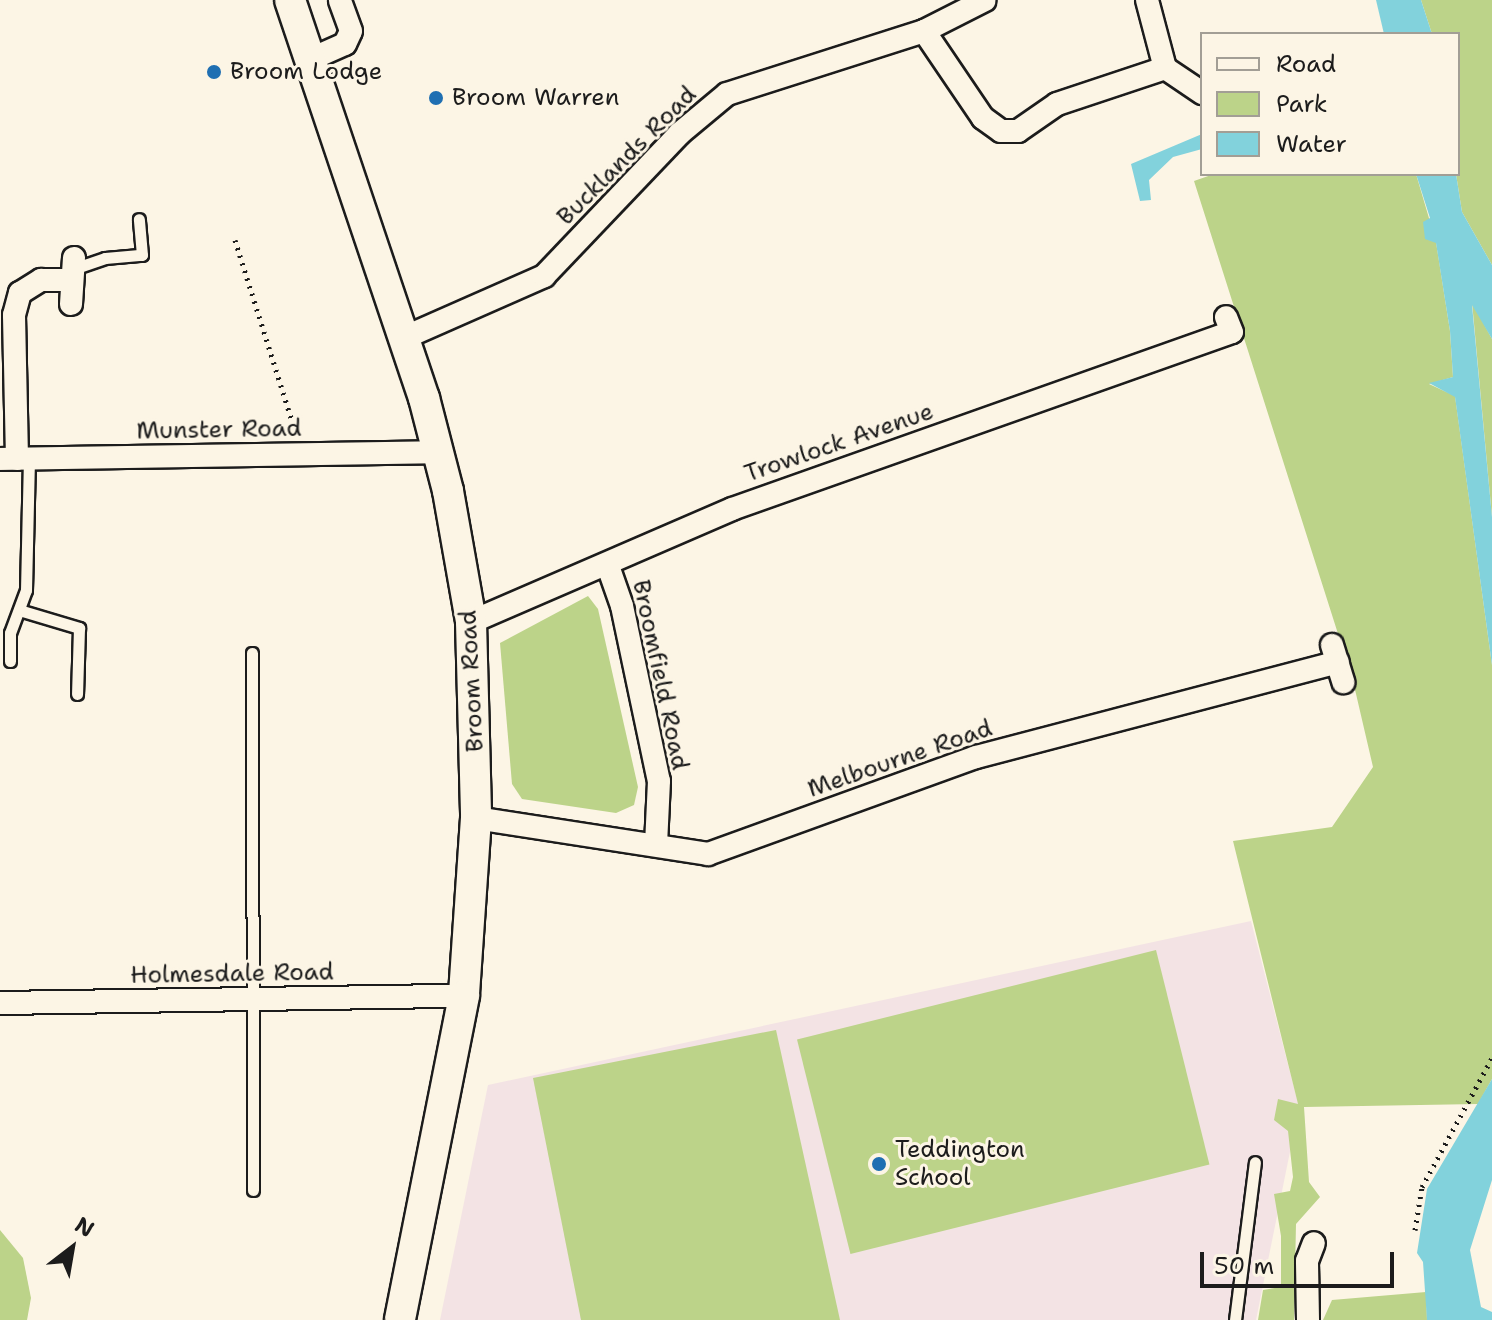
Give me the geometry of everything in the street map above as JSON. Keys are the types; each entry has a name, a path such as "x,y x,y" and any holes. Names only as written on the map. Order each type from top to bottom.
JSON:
{"street":[{"name":"Broom Road","path":"290,0 406,337 439,452 471,622 476,818 464,996 400,1320"},
{"path":"311,59 345,44 351,31 340,0"},
{"name":"Bucklands Road","path":"406,337 544,276 679,134 727,94 924,31 985,0"},
{"path":"1147,0 1165,68 1200,92"},
{"path":"924,31 983,118 1001,131 1018,131 1057,104 1165,68"},
{"path":"15,459 14,315 20,293 41,280 73,269 71,304"},
{"name":"Trowlock Avenue","path":"471,622 608,566 732,509 1232,331"},
{"name":"Munster Road","path":"15,459 439,452"},
{"name":"Broomfield Road","path":"608,566 622,606 659,781 656,845"},
{"name":"Melbourne Road","path":"476,818 708,854 976,757 1338,663"},
{"name":"Holmesdale Road","path":"0,1003 464,996"},
{"path":"1308,1320 1307,1261 1314,1243"}],"lane":[{"path":"73,269 105,258 142,255 139,219"},
{"path":"10,661 10,633 26,590 15,459"},
{"path":"19,610 79,628 77,694"},
{"path":"252,653 248,1001 253,1190"},
{"path":"1235,1320 1255,1162"}],"path":[{"path":"235,240 302,455"},
{"path":"1415,1230 1422,1187 1492,1058"}],"shaded area":[{"name":"Teddington School","path":"1251,921 1299,1107 1256,1320 440,1320 488,1085"}],"green space":[{"path":"1421,0 1492,0 1492,265 1462,212 1456,176 1460,176 1460,32 1431,32"},
{"path":"1208,176 1417,176 1436,242 1450,331 1453,377 1429,384 1455,396 1492,665 1492,1079 1478,1104 1304,1107 1309,1182 1320,1197 1296,1224 1294,1320 1258,1320 1263,1290 1281,1287 1281,1236 1274,1194 1290,1191 1293,1177 1288,1131 1274,1120 1278,1099 1298,1104 1233,841 1332,827 1373,767 1353,681 1194,181"},
{"path":"1472,302 1492,339 1492,517"},
{"path":"588,596 598,609 638,787 634,805 616,813 522,799 512,784 500,643"},
{"path":"1156,950 1209,1164 850,1254 797,1040"},
{"path":"776,1030 840,1320 581,1320 533,1078"},
{"path":"0,1230 23,1258 31,1298 27,1320 0,1320"},
{"path":"1426,1292 1427,1320 1323,1320 1332,1300"}],"water":[{"path":"1376,0 1421,0 1431,32 1384,32"},
{"path":"1200,135 1200,150 1173,157 1149,180 1151,200 1140,201 1131,164"},
{"path":"1417,176 1456,176 1462,212 1492,265 1492,339 1472,305 1492,517 1492,665 1455,397 1429,383 1453,377 1450,331 1436,243 1425,239 1423,222 1430,218"},
{"path":"1492,1079 1492,1180 1470,1250 1481,1307 1492,1312 1492,1320 1427,1320 1423,1262 1417,1253 1427,1189"}],"place":[{"name":"Broom Lodge","path":"214,72"},
{"name":"Broom Warren","path":"436,98"},
{"name":"Teddington School","path":"879,1164"}]}
